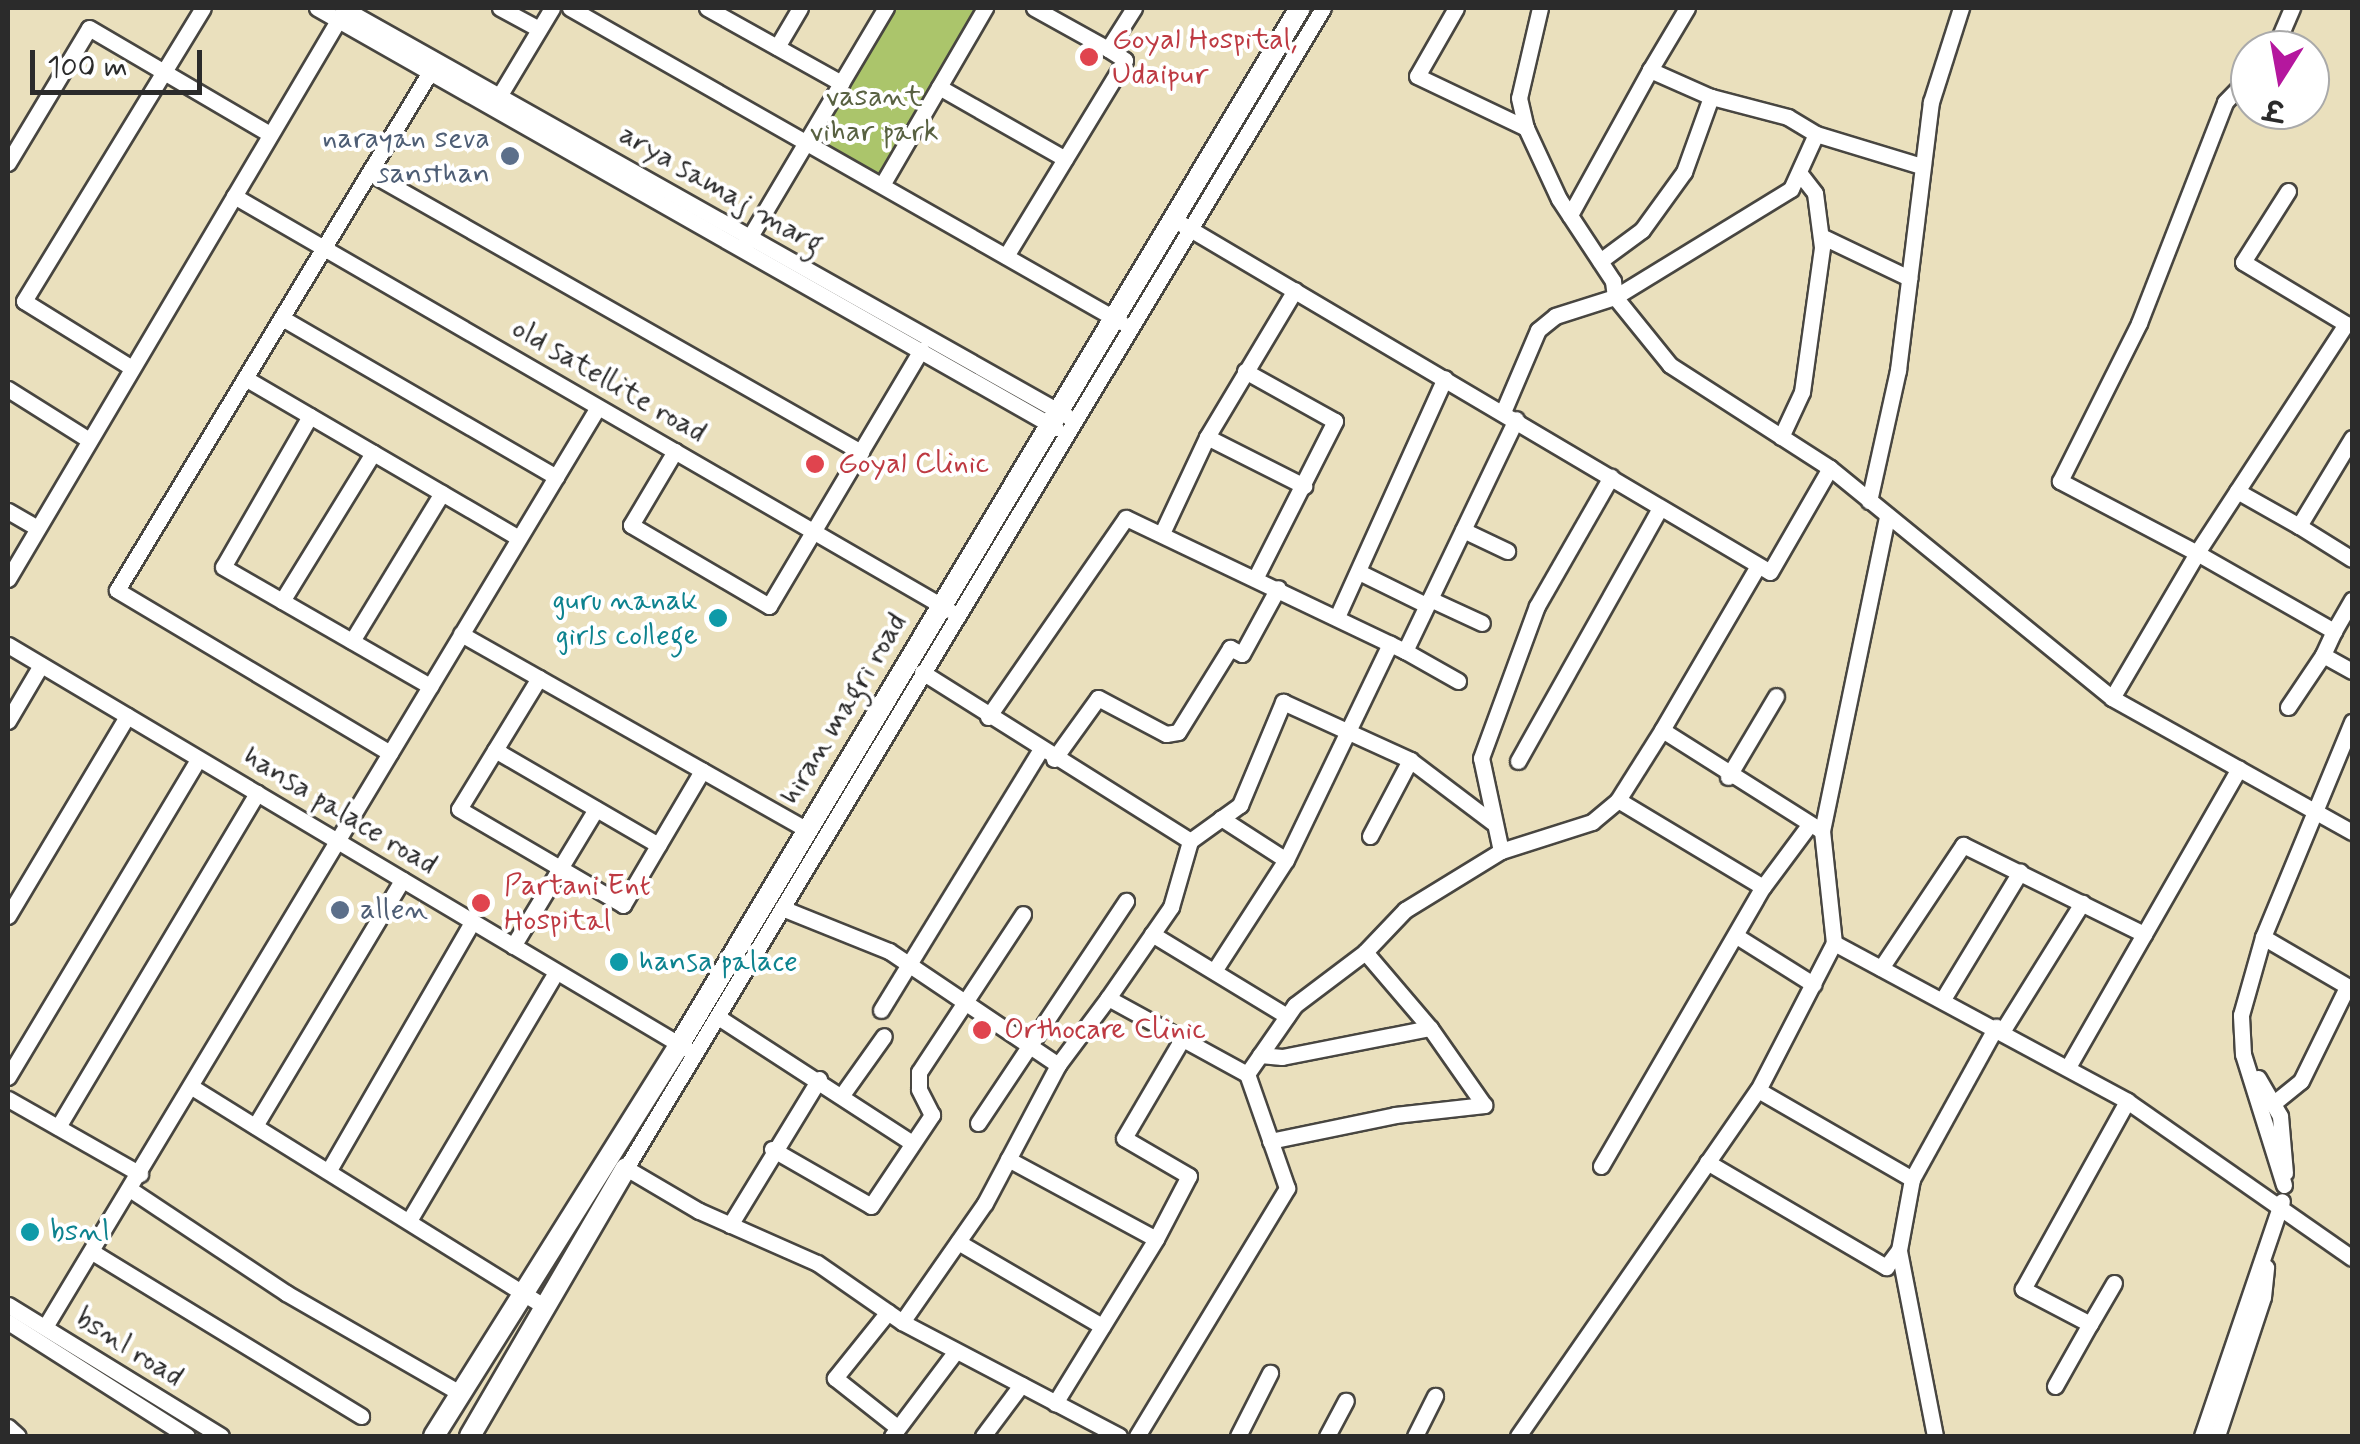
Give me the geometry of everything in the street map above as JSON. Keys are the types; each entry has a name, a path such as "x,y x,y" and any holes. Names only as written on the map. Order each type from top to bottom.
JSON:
{"main road":[{"name":"hiran magri road","path":"434,1436 520,1290 687,1049 807,830 948,610 1121,322 1300,8"},
{"path":"470,1436 626,1168"}],"street":[{"path":"132,368 24,301 204,8"},
{"path":"317,8 342,12 430,72 497,102 552,8"},
{"path":"500,8 539,29"},
{"path":"570,8 1121,322"},
{"path":"707,8 841,84"},
{"path":"777,47 800,8"},
{"path":"886,8 746,244 921,350 1060,421"},
{"path":"882,185 984,8"},
{"path":"1006,256 1125,60 1034,8"},
{"path":"1108,49 1134,8"},
{"path":"1323,8 1180,223 1770,572 1830,468"},
{"path":"1456,8 1418,76 1526,128"},
{"path":"1540,8 1520,98 1526,128 1570,215 1600,261 1615,298 1670,365 1830,468 2112,698 2352,832"},
{"path":"1570,215 1687,8"},
{"path":"1869,501 1898,370 1931,102 1961,8"},
{"path":"8,579 342,12"},
{"name":"arya samaj marg","path":"342,12 1060,421"},
{"path":"8,164 89,28 270,134"},
{"path":"1650,70 1711,98 1788,116 1816,134 1921,166"},
{"path":"390,754 117,590 430,72"},
{"path":"939,87 1065,159"},
{"path":"2230,96 2224,102 2139,322 2060,481 2197,552 2334,631"},
{"path":"1600,261 1642,230 1684,172 1711,98"},
{"path":"1216,968 1286,860 1346,732 1428,602 1463,530 1509,416 1538,330 1555,316 1615,298 1790,189 1801,175 1816,134"},
{"path":"370,172 860,452"},
{"path":"1781,437 1802,392 1821,236 1815,193 1801,175"},
{"path":"2112,698 2197,552 2349,326 2243,262 2288,191"},
{"name":"old satellite road","path":"234,196 948,610"},
{"path":"1821,236 1908,278"},
{"path":"1162,530 1208,437 1294,290"},
{"path":"282,318 556,477"},
{"path":"675,451 631,525 769,606 921,350"},
{"path":"1245,371 1335,421 1256,577"},
{"path":"246,378 519,538"},
{"path":"1337,617 1445,378"},
{"path":"8,390 90,440"},
{"path":"45,1327 94,1252 598,407"},
{"path":"310,416 223,566 430,686"},
{"path":"1208,437 1304,486"},
{"path":"2299,526 2352,438"},
{"path":"282,601 373,453"},
{"path":"1501,851 1481,758 1537,606 1611,477"},
{"path":"2237,491 2352,558"},
{"path":"352,641 442,493"},
{"path":"1518,762 1660,508"},
{"path":"8,511 37,528"},
{"path":"1518,1436 1758,1090 1834,943 1816,828 1887,516"},
{"path":"988,717 1126,518 1162,530 1458,681"},
{"path":"1463,530 1507,551"},
{"path":"1247,1074 1287,1016 1364,952 1404,910 1501,851 1592,822 1618,800 1758,566"},
{"path":"1358,572 1482,623"},
{"path":"881,1010 1047,755 1098,698 1166,734 1178,732 1230,648 1242,654 1278,588"},
{"path":"2288,707 2323,656 2352,600"},
{"path":"948,610 922,672 718,1017 687,1049 626,1168 730,1225 817,1263 902,1322 1119,1436"},
{"path":"462,634 807,830"},
{"name":"hansa palace road","path":"8,645 687,1049"},
{"path":"2323,656 2352,671"},
{"path":"8,721 40,665"},
{"path":"922,672 1047,755 1190,841"},
{"path":"539,678 459,809 623,904 702,771"},
{"path":"1728,777 1776,696"},
{"path":"902,1322 958,1242 1058,1065 1171,907 1190,841 1240,804 1282,702 1410,760 1492,822"},
{"path":"8,916 127,716"},
{"path":"2284,1184 2240,1028 2263,937 2352,722"},
{"path":"1662,730 1728,777 1816,828"},
{"path":"2337,755 2352,733"},
{"path":"495,750 658,846"},
{"path":"8,1077 198,758"},
{"path":"1370,836 1410,760"},
{"path":"2068,1067 2239,769"},
{"path":"58,1127 256,793"},
{"path":"1618,800 1763,887"},
{"path":"514,946 596,810"},
{"path":"1221,818 1286,860"},
{"path":"1602,1166 1738,937 1763,887 1816,828"},
{"path":"1882,968 1956,850 1972,848 2144,934"},
{"path":"1943,1000 2020,872"},
{"path":"255,1126 402,880"},
{"path":"978,1124 1126,901"},
{"path":"1935,1436 1900,1250 1912,1179 1999,1029 2082,903"},
{"path":"782,908 910,964 966,998 1058,1065"},
{"path":"772,1149 871,1206 932,1115 919,1089 919,1072 1022,914"},
{"path":"329,1170 472,922"},
{"path":"1152,934 1216,968 1287,1016"},
{"path":"1738,937 1813,984"},
{"path":"2263,937 2350,988 2301,1081 2275,1102"},
{"path":"1834,943 2127,1101 2352,1258"},
{"path":"1270,1142 1395,1115 1484,1105 1430,1028 1364,952"},
{"path":"410,1219 556,972"},
{"path":"1108,998 1247,1074 1286,1188 1137,1436"},
{"path":"718,1017 819,1079 912,1143"},
{"path":"1260,1055 1282,1057 1430,1028"},
{"path":"842,1095 884,1036"},
{"path":"1055,1402 1156,1239 1189,1176 1124,1138 1182,1039"},
{"path":"2212,1435 2263,1297 2267,1258 2284,1184 2275,1102 2252,1072"},
{"path":"730,1225 772,1149 819,1079"},
{"path":"192,1088 410,1219 544,1306"},
{"path":"1758,1090 1912,1179"},
{"path":"8,1098 140,1174"},
{"path":"2090,1324 2023,1289 2127,1101"},
{"path":"1008,1159 1156,1239"},
{"path":"1708,1162 1886,1267 1900,1250"},
{"path":"131,1190 286,1293 460,1393"},
{"path":"958,1242 1102,1326"},
{"path":"94,1252 361,1416"},
{"path":"2055,1386 2114,1283"},
{"name":"bsnl road","path":"8,1306 221,1436"},
{"path":"888,1312 835,1378 895,1432 956,1351"},
{"name":"bsnl road","path":"8,1322 165,1431 187,1436"},
{"path":"1238,1436 1270,1373"},
{"path":"983,1436 1021,1385"},
{"path":"1414,1436 1435,1396"},
{"path":"1328,1436 1346,1400"},
{"path":"8,1427 18,1436"}],"green space":[{"name":"vasant vihar park","path":"896,8 977,8 880,174 818,140"}],"place":[{"name":"Goyal Hospital, Udaipur","path":"1089,57"},
{"name":"narayan seva sansthan","path":"510,156"},
{"name":"Goyal Clinic","path":"815,464"},
{"name":"guru nanak girls college","path":"718,618"},
{"name":"Partani Ent Hospital","path":"481,903"},
{"name":"allen","path":"340,910"},
{"name":"hansa palace","path":"619,962"},
{"name":"Orthocare Clinic","path":"982,1030"},
{"name":"bsnl","path":"30,1232"}]}
